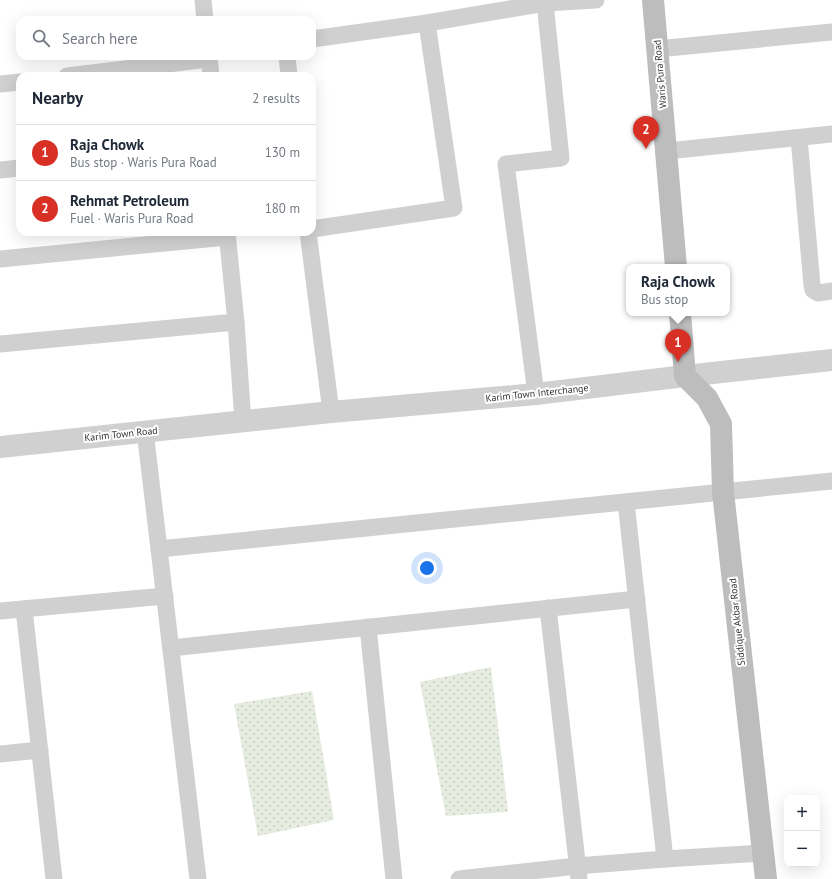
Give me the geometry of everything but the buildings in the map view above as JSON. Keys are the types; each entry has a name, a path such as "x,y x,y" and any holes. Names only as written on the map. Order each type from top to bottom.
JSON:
{"main road":[{"name":"Waris Pura Road","path":"653,0 676,264"},
{"path":"680,316 685,376"},
{"name":"Siddique Akbar Road","path":"685,376 707,398 720,424 723,492 766,879"}],"street":[{"path":"203,0 205,16"},
{"path":"316,38 427,24 545,3 596,0"},
{"path":"536,394 506,164 561,158 545,3"},
{"path":"316,228 454,208 427,24"},
{"path":"657,49 832,32"},
{"path":"99,72 193,60"},
{"path":"209,60 211,72"},
{"path":"287,60 289,72"},
{"path":"0,84 16,82"},
{"path":"667,151 832,134"},
{"path":"799,138 813,290 818,293 832,291"},
{"path":"0,170 16,168"},
{"path":"0,259 209,236"},
{"path":"227,236 236,322 243,422"},
{"path":"309,236 332,412"},
{"path":"0,344 236,322"},
{"name":"Karim Town Interchange","path":"243,422 332,412 536,394 832,360"},
{"name":"Karim Town Road","path":"0,447 243,422"},
{"path":"145,431 198,879"},
{"path":"159,549 832,481"},
{"path":"626,502 665,859"},
{"path":"0,611 165,596"},
{"path":"171,648 637,599"},
{"path":"548,608 578,872"},
{"path":"24,609 54,879"},
{"path":"368,627 394,879"},
{"path":"0,754 40,750"},
{"path":"459,879 578,872 665,859 763,853"}],"shaded area":[{"path":"491,667 508,812 446,816 420,682"},
{"path":"312,691 334,820 258,836 234,704"}],"place":[{"name":"Rehmat Petroleum","path":"646,149"},
{"name":"Raja Chowk","path":"678,362"}]}
